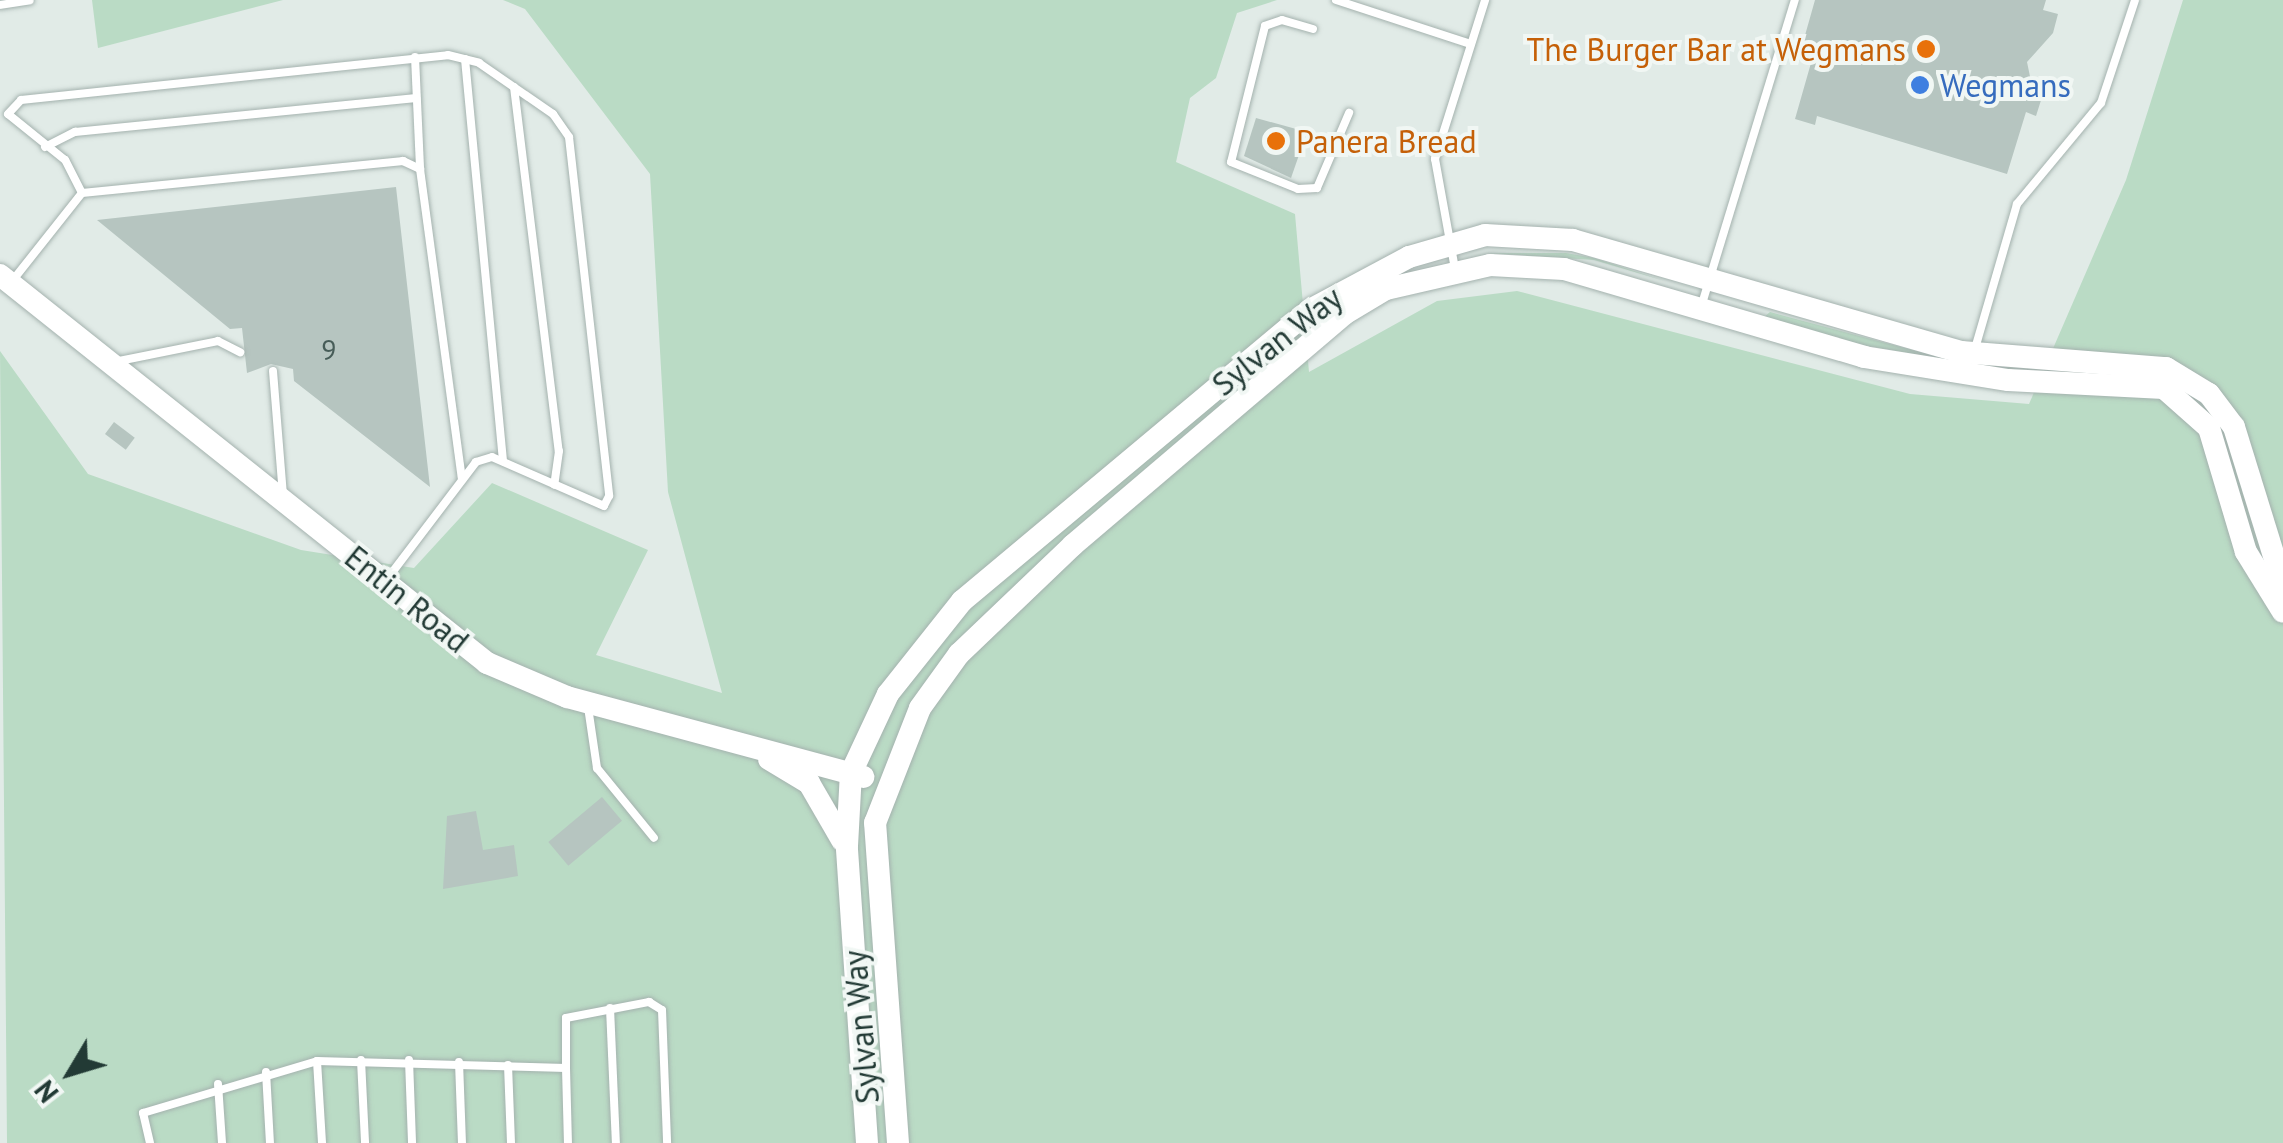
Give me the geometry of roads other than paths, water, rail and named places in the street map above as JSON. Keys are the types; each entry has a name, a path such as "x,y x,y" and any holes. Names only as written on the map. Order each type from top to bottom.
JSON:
{"street":[{"name":"Sylvan Way","path":"867,1143 848,864 852,773 876,715 944,617 1329,296 1449,243 1510,234 1573,240 1972,364"},
{"name":"Sylvan Way","path":"898,1143 876,884 885,784 920,708 959,654 1208,428 1344,314 1386,289 1455,269 1564,269 1700,311 1972,364 2148,385 2203,404"},
{"name":"Entin Road","path":"5,279 487,663 587,702 885,784"},
{"path":"2203,404 2240,441 2283,585"},
{"path":"2203,404 2246,552 2283,612"},
{"path":"1191,411 1208,428"},
{"path":"745,744 809,783 832,814 848,864"}],"lane":[{"path":"0,5 30,0"},
{"path":"1336,0 1472,44"},
{"path":"1455,269 1435,159 1485,0"},
{"path":"1700,311 1795,0"},
{"path":"1972,364 2017,204 2101,103 2134,0"},
{"path":"1313,28 1282,20 1265,26 1247,83 1231,162 1298,190 1326,179 1349,113"},
{"path":"415,57 420,169 462,479"},
{"path":"82,193 80,177 8,109 21,100 415,57 465,59 514,87 569,137 609,496 604,506 502,461 476,462 385,582"},
{"path":"465,59 502,461"},
{"path":"1247,83 1260,86"},
{"path":"514,87 559,451 554,484"},
{"path":"45,147 74,132 416,98"},
{"path":"5,279 82,193 404,161 420,169"},
{"path":"110,362 218,342 240,352"},
{"path":"273,372 284,500"},
{"path":"587,702 598,768 654,838"},
{"path":"568,1143 566,1018 650,1002 662,1010 667,1143"},
{"path":"610,1008 616,1143"},
{"path":"361,1060 364,1143"},
{"path":"150,1143 144,1113 218,1084 316,1062 408,1060 566,1068"},
{"path":"408,1060 412,1143"},
{"path":"316,1062 322,1143"},
{"path":"459,1062 462,1143"},
{"path":"508,1065 511,1143"},
{"path":"266,1072 270,1143"},
{"path":"218,1084 222,1143"}],"place":[{"name":"The Burger Bar at Wegmans","path":"1926,49"},
{"name":"Wegmans","path":"1920,85"},
{"name":"Panera Bread","path":"1276,141"}]}
